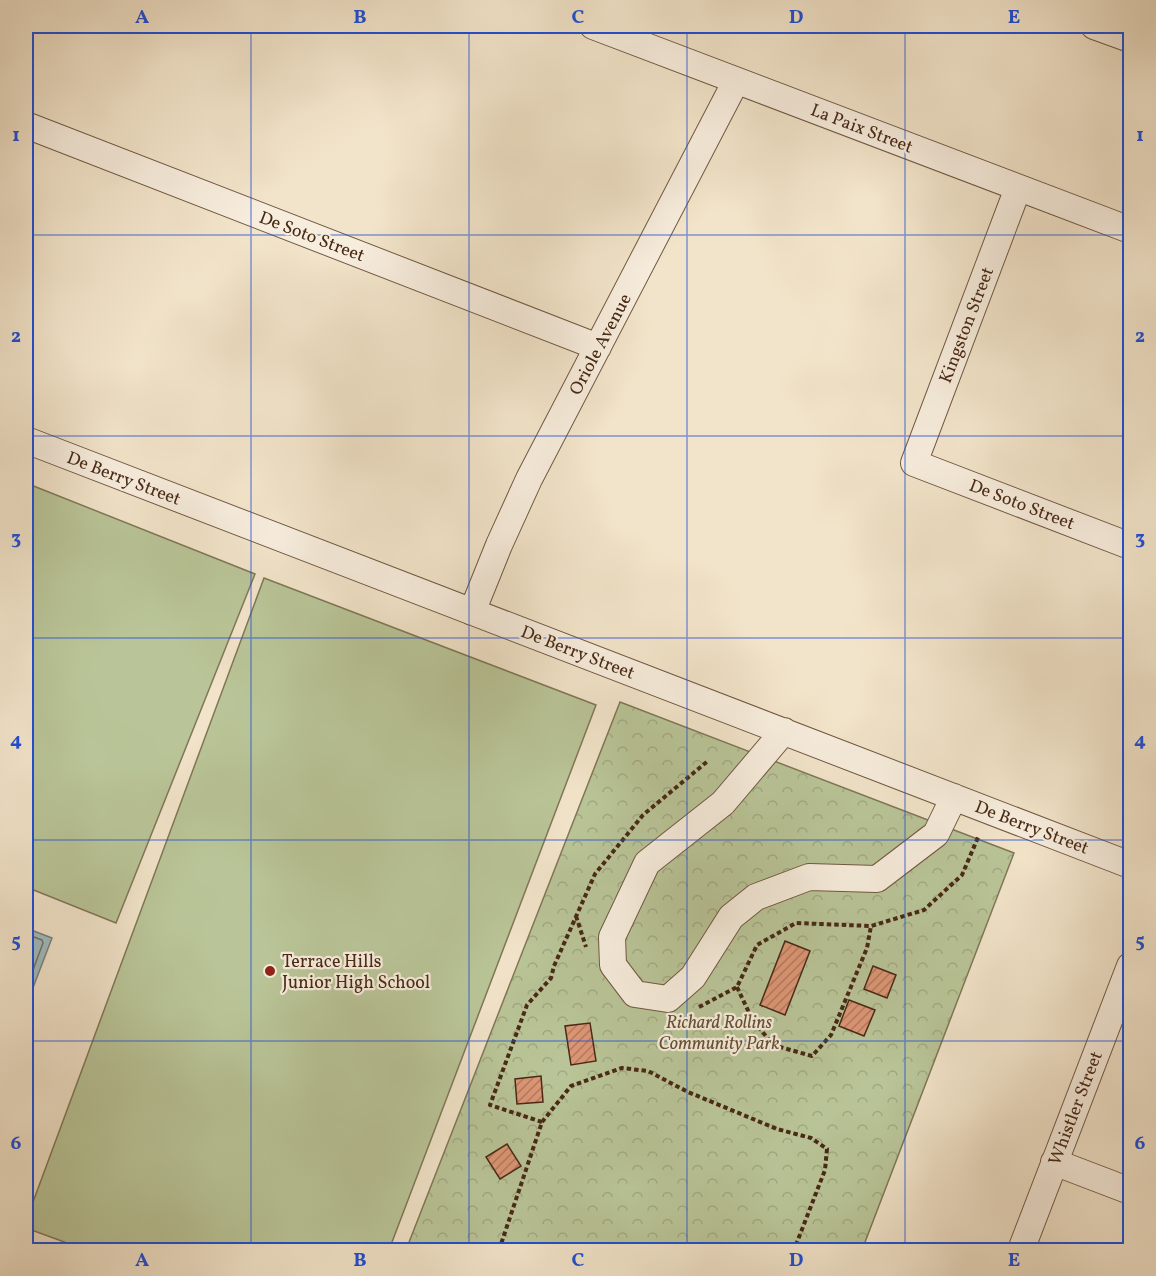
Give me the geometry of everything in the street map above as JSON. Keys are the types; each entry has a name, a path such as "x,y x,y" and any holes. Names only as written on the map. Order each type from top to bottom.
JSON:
{"street":[{"name":"La Paix Street","path":"593,26 1131,230"},
{"path":"1094,26 1131,39"},
{"name":"Oriole Avenue","path":"472,612 529,479 736,81"},
{"name":"De Soto Street","path":"26,125 598,347"},
{"name":"Kingston Street","path":"914,463 1018,188"},
{"name":"De Berry Street","path":"26,440 1131,865"},
{"name":"De Soto Street","path":"914,463 1131,546"},
{"path":"784,731 723,803 647,863 612,937 613,965 635,994 668,999 693,977 731,917 756,897 809,877 877,879 936,834 954,797"},
{"name":"Whistler Street","path":"1021,1251 1131,966"},
{"path":"1054,1162 1131,1191"}],"path":[{"path":"542,1122 490,1105 527,1005 551,978 554,966 595,874 643,815 709,760"},
{"path":"691,1010 737,987 757,945 796,923 871,926 924,910 962,875 980,835"},
{"path":"576,916 589,956"},
{"path":"737,987 752,1019 773,1045 813,1056 831,1035 867,948 871,926"},
{"path":"500,1251 542,1122 571,1086 622,1068 648,1071 688,1092 777,1129 812,1138 827,1149 825,1170 794,1251"}],"green space":[{"path":"26,483 255,574 116,923 26,887"},
{"name":"Terrace Hills Junior High School","path":"264,578 596,705 389,1250 86,1250 26,1228 26,1221"},
{"name":"Richard Rollins Community Park","path":"620,702 1014,853 862,1250 406,1250"}],"water":[{"path":"26,928 52,938 26,1006"}],"building":[{"path":"785,941 810,951 785,1015 760,1005"},
{"path":"873,966 896,975 887,998 864,989"},
{"path":"849,1000 875,1010 864,1036 839,1026"},
{"path":"590,1023 596,1061 571,1065 565,1026"},
{"path":"541,1076 543,1102 517,1104 515,1079"},
{"path":"507,1144 521,1166 500,1179 486,1157"}],"place":[{"name":"Terrace Hills Junior High School","path":"270,971"}]}
